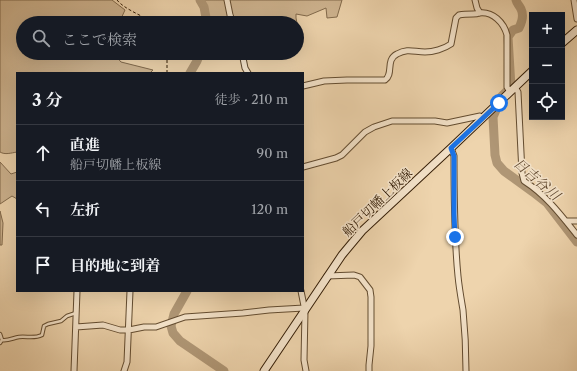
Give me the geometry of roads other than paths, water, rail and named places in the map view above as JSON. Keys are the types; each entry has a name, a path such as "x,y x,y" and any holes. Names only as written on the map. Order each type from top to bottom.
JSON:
{"main road":[{"path":"565,40 577,30"},
{"name":"船戸切幡上板線","path":"264,371 327,276 362,231 529,74"}],"street":[{"path":"227,0 230,16"},
{"path":"475,0 480,13"},
{"path":"574,0 577,19"},
{"path":"304,86 324,81 384,80 387,78 389,73 390,61 395,55 404,51 412,50 424,52 433,51 451,44 456,18 459,15 480,13 491,15 501,22 507,35 507,87 518,92 522,173 524,181 546,197 577,235"},
{"path":"243,60 247,72"},
{"path":"304,166 336,158 342,155 365,132 374,127 392,121 435,120 447,122 480,116 483,118"},
{"path":"451,148 454,156 455,237 458,276 463,310 466,371"},
{"path":"566,221 577,220"},
{"path":"327,276 354,275 360,277 370,290 371,346 368,365 369,371"},
{"path":"74,371 77,292"},
{"path":"124,371 127,362 130,292"},
{"path":"302,292 305,309 304,360 306,371"},
{"path":"76,327 103,325 120,330 129,330 144,327 156,327 185,317 244,314 269,310 305,309"}],"lane":[{"path":"0,334 1,342 20,337 36,338 42,335 44,326 61,321 67,316 76,313"}],"waterway":[{"path":"200,0 204,7 206,16"},
{"name":"日吉谷川","path":"516,0 522,11 522,21 519,28 513,30 508,37 511,87 498,100 493,117 495,155 497,163 504,171 547,203 577,242"},
{"path":"191,72 197,60"},
{"path":"186,292 174,314 171,326 173,333 180,341 224,371"}]}
